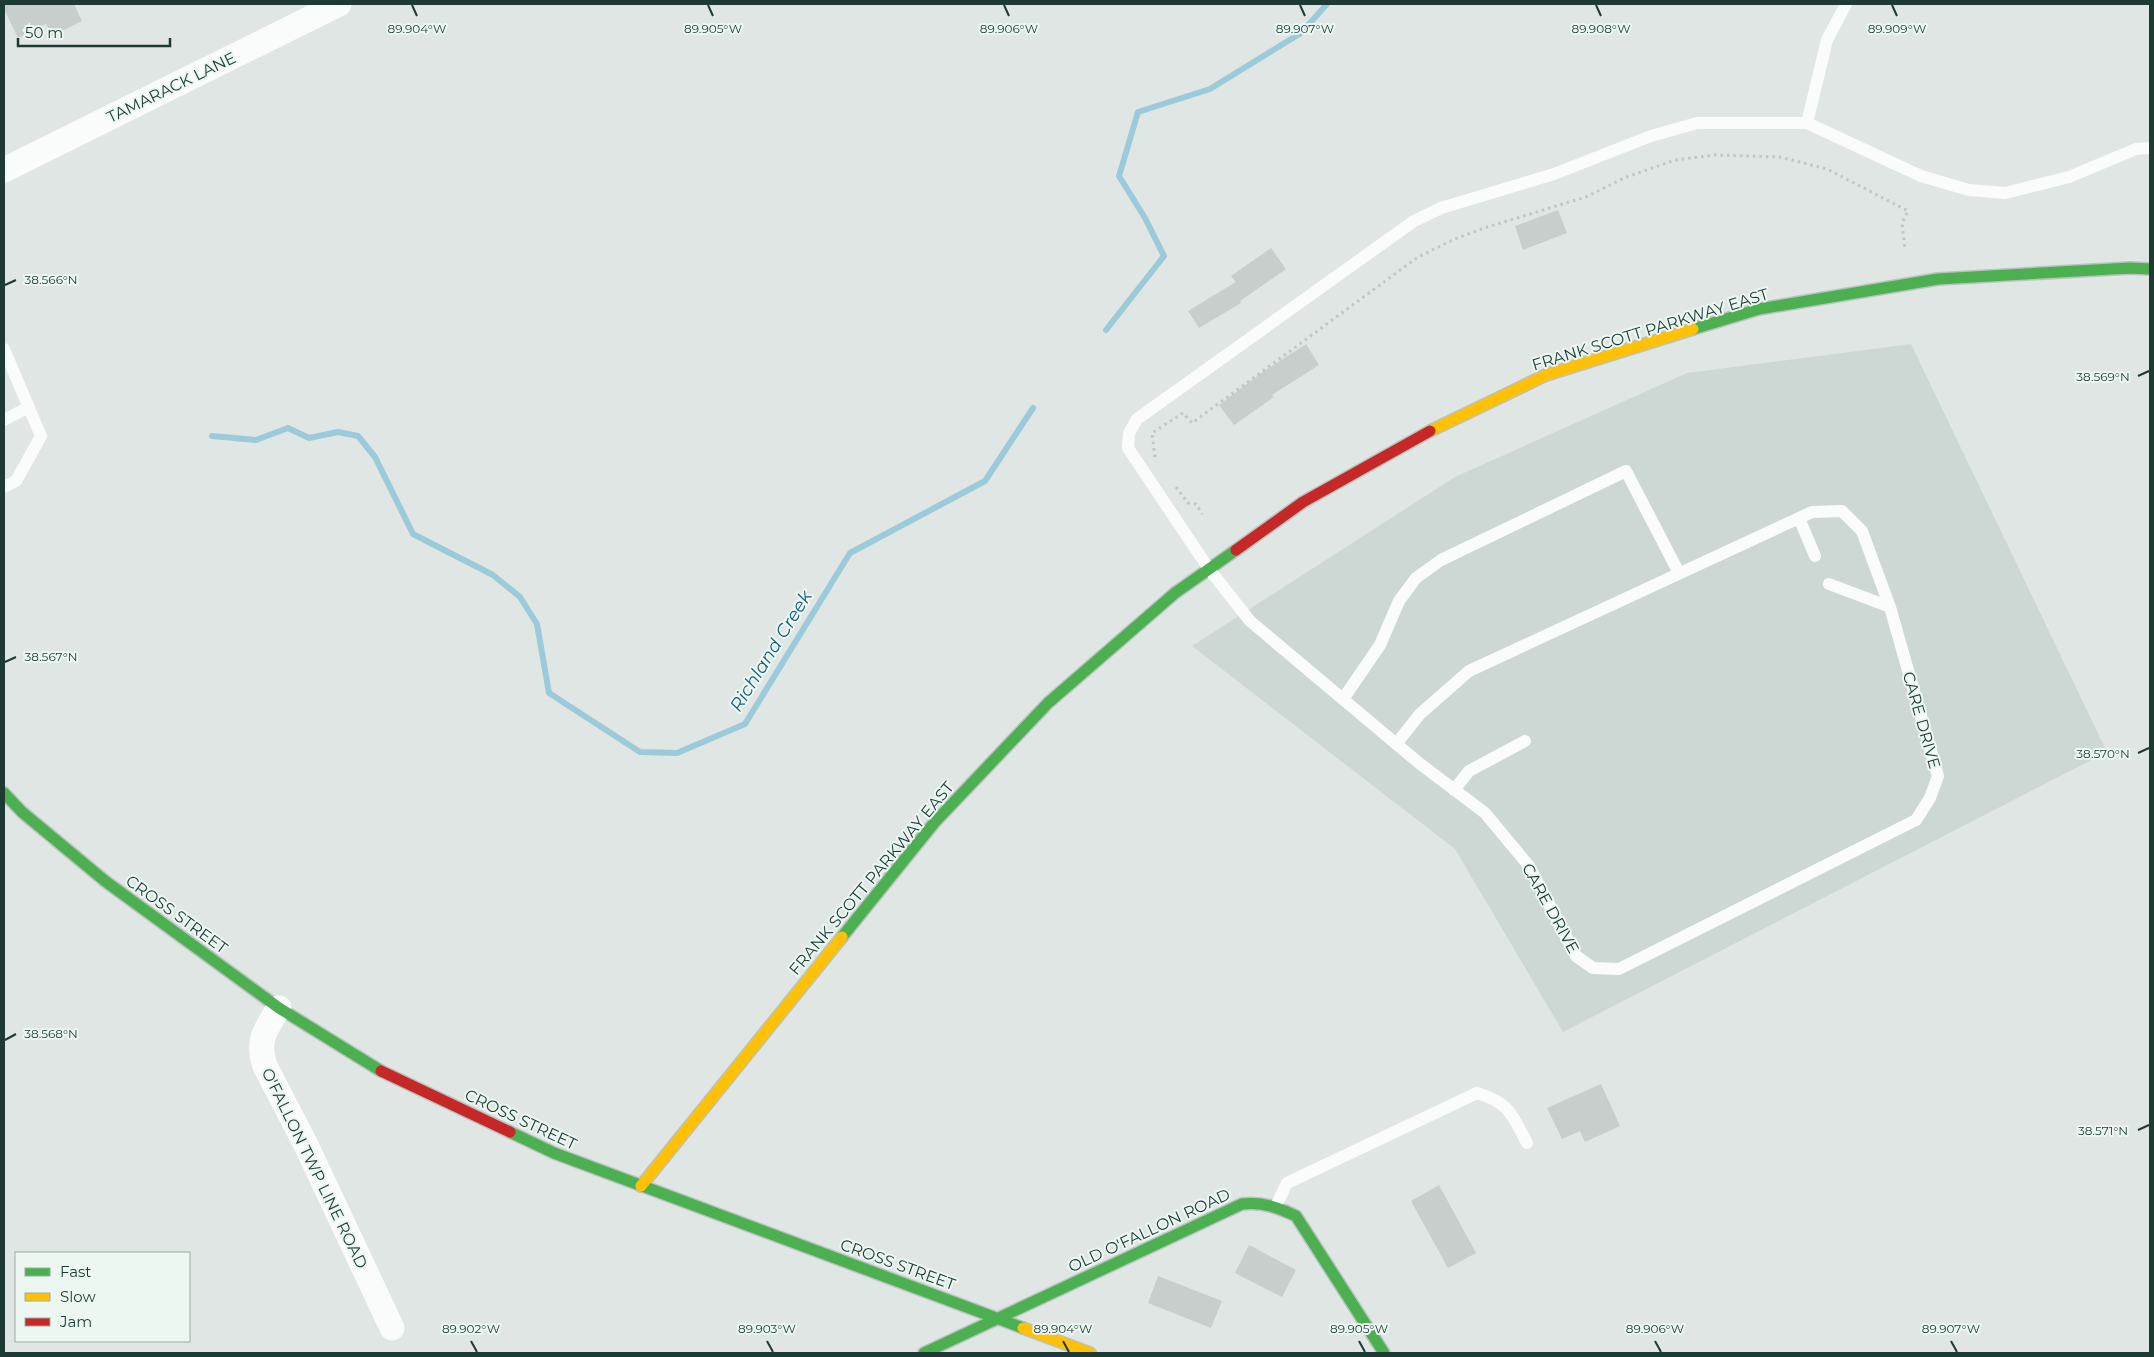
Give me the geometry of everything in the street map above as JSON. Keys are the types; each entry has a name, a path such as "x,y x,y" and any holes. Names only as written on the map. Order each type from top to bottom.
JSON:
{"main road":[{"name":"FRANK SCOTT PARKWAY EAST","path":"641,1186 934,823 1048,703 1175,593 1303,502 1427,432 1546,375 1759,309 1938,279 2130,268 2150,269"},
{"name":"CROSS STREET","path":"4,793 22,812 105,881 279,1008 386,1074 554,1153 1090,1353"},
{"name":"OLD O'FALLON ROAD","path":"924,1353 1242,1204 1261,1202 1276,1206 1296,1216 1384,1353"}],"street":[{"name":"TAMARACK LANE","path":"4,170 339,4"},
{"name":"O'FALLON TWP LINE ROAD","path":"279,1008 262,1035 260,1053 262,1060 306,1145 392,1328"}],"lane":[{"path":"1846,4 1827,40 1807,123 1921,176 1969,190 2005,193 2069,177 2136,149 2150,147"},
{"name":"CARE DRIVE","path":"1396,744 1420,714 1469,671 1812,512 1842,511 1862,531 1890,607 1938,776 1930,798 1916,820 1619,969 1593,968 1576,956 1529,866 1485,813 1396,744 1250,621 1209,569 1128,448 1129,433 1138,419 1414,220 1441,208 1554,174 1652,136 1697,123 1807,123"},
{"path":"4,348 41,436 16,481 4,487"},
{"path":"4,420 29,406"},
{"path":"1343,699 1380,645 1399,601 1416,578 1441,560 1626,472 1680,574"},
{"path":"1799,518 1816,556"},
{"path":"1829,584 1890,607"},
{"path":"1454,790 1469,771 1524,741"},
{"path":"1276,1206 1287,1183 1477,1093 1491,1097 1505,1105 1527,1144"}],"path":[{"path":"1156,460 1152,432 1183,413 1192,423 1418,257 1484,228 1586,197 1624,178 1675,160 1715,154 1780,158 1827,169 1908,211 1902,223 1905,249"},
{"path":"1172,482 1188,503 1196,504 1202,514"}],"shaded area":[{"path":"1911,344 2107,752 1563,1032 1455,849 1192,646 1455,477 1687,373"}],"building":[{"path":"4,4 74,4 82,21 52,36 46,24 18,38 4,9"},
{"path":"1558,210 1567,233 1523,250 1515,226"},
{"path":"1271,248 1286,269 1240,301 1241,303 1199,328 1188,311 1236,282 1231,276"},
{"path":"1306,344 1319,365 1272,395 1274,397 1234,425 1219,405 1264,371"},
{"path":"1601,1084 1620,1126 1585,1142 1580,1131 1562,1139 1547,1108"},
{"path":"1439,1185 1476,1253 1448,1268 1411,1201"},
{"path":"1249,1245 1296,1270 1282,1297 1235,1273"},
{"path":"1158,1276 1222,1301 1211,1328 1148,1303"}],"waterway":[{"name":"Richland Creek","path":"1106,330 1164,256 1145,218 1119,176 1138,112 1210,89 1301,33 1327,4"},
{"name":"Richland Creek","path":"212,436 256,440 288,428 309,438 338,432 358,436 375,457 413,534 493,575 520,597 537,624 549,693 640,752 677,753 745,724 850,553 985,481 1033,408"}],"traffic: fast":[{"path":"1693,329 1759,309 1938,279 2130,268 2150,269"},
{"path":"842,937 934,823 1048,703 1175,593 1236,550"},
{"path":"4,793 22,812 105,881 279,1008 381,1071"},
{"path":"510,1132 554,1153 1023,1328"},
{"path":"924,1353 1242,1204 1270,1206 1296,1216 1384,1353"}],"traffic: slow":[{"path":"1430,431 1546,375 1693,329"},
{"path":"641,1186 842,937"},
{"path":"1023,1328 1090,1353"}],"traffic: jam":[{"path":"1236,550 1303,502 1430,431"},
{"path":"381,1071 510,1132"}]}
